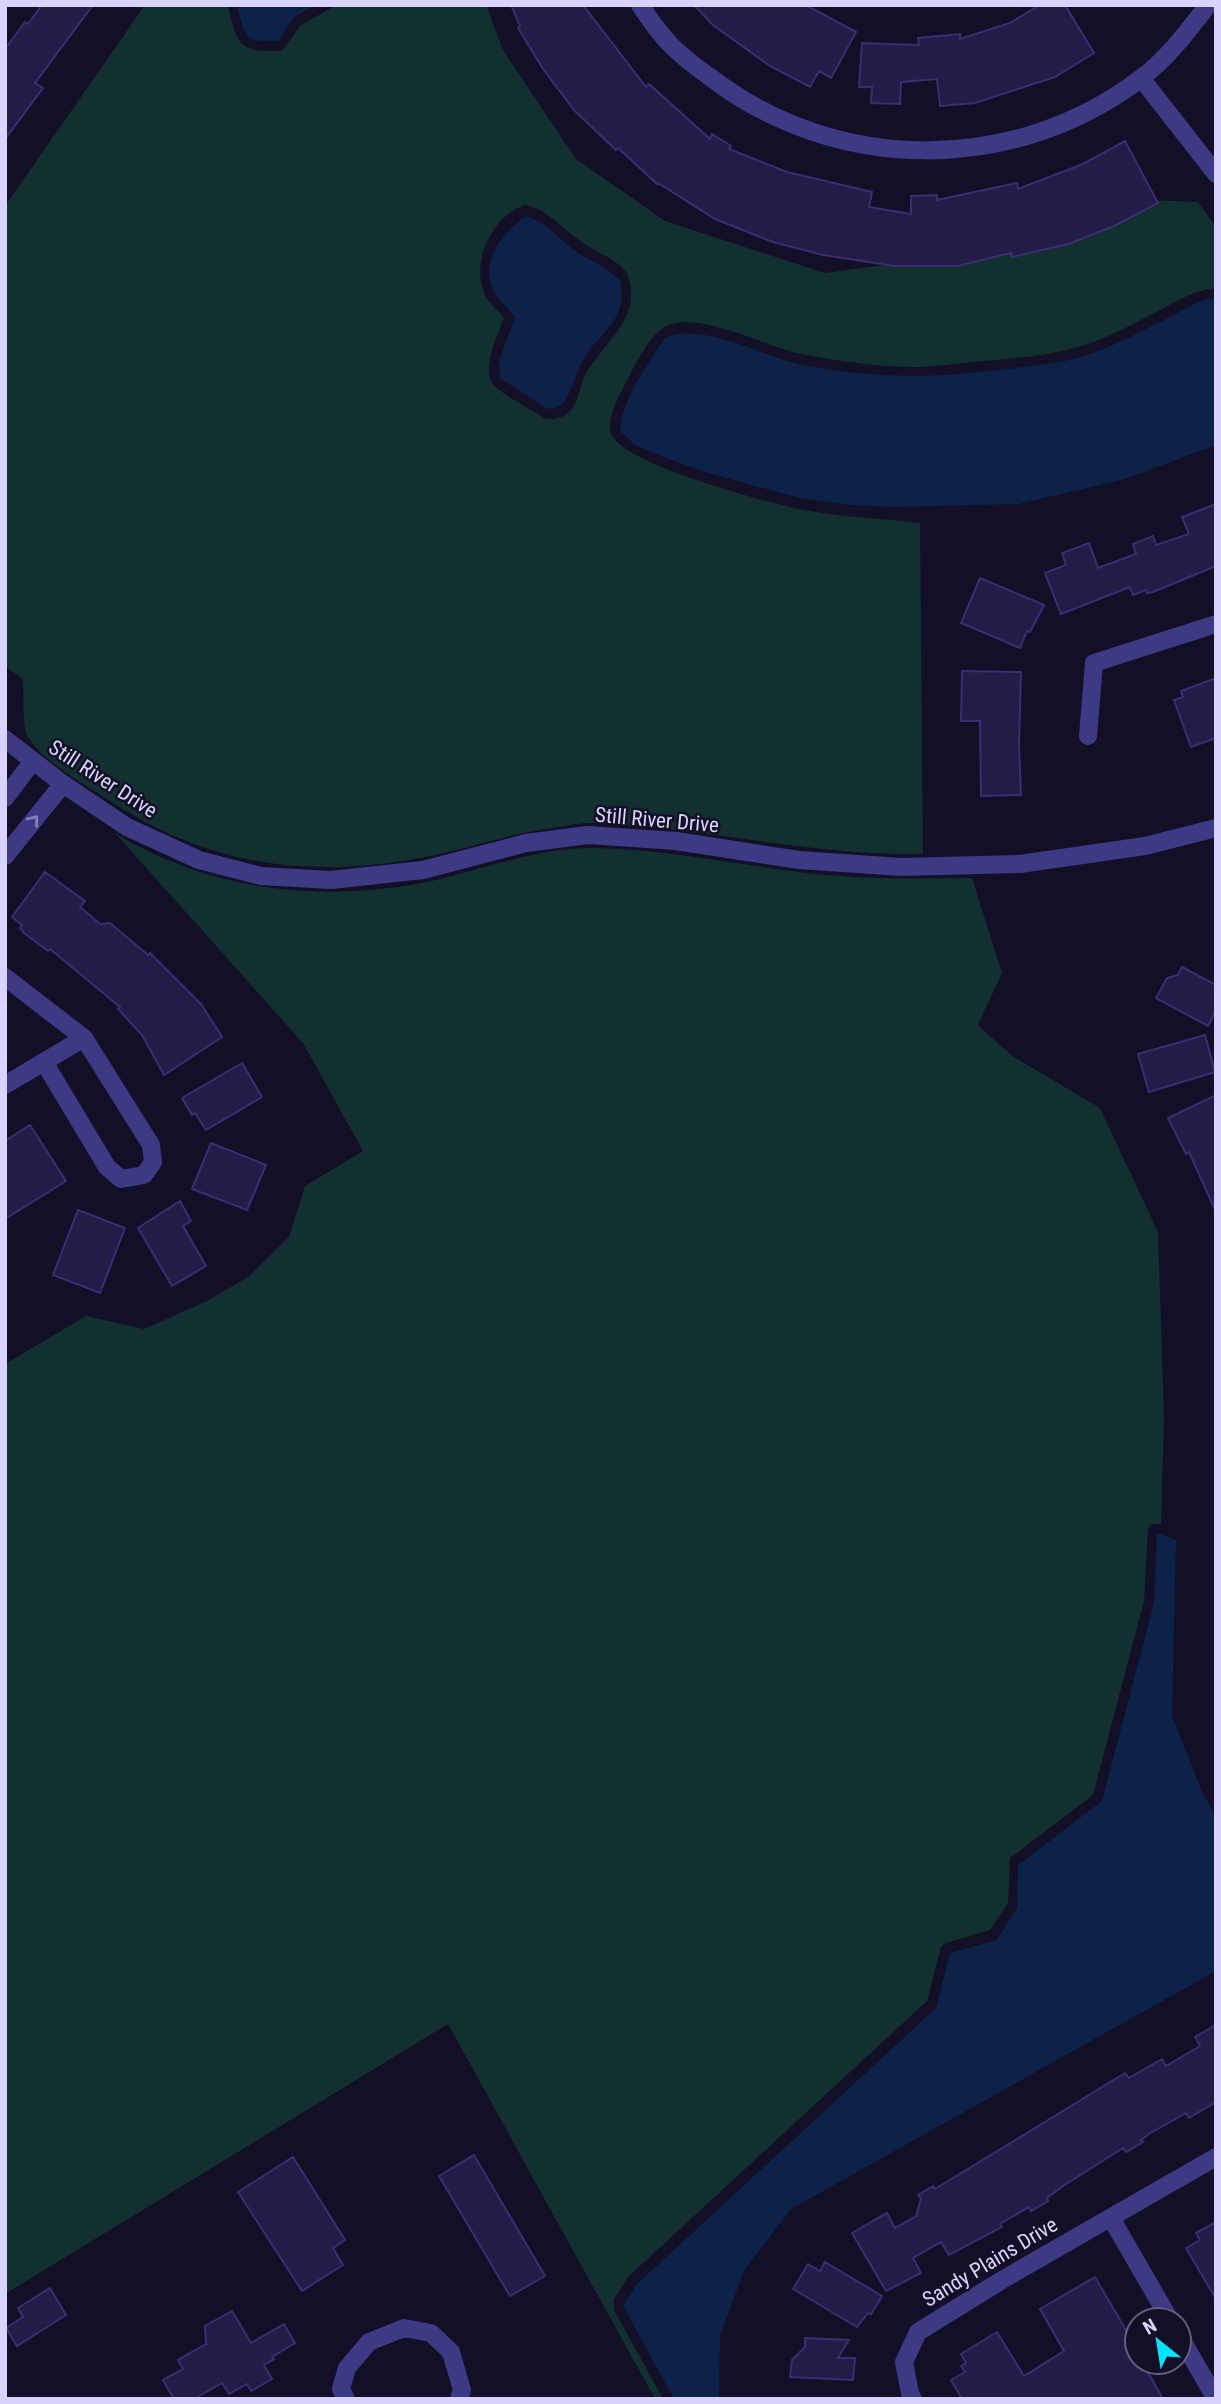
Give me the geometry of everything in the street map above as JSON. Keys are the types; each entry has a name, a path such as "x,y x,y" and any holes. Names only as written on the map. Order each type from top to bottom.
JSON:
{"street":[{"path":"640,5 669,44 730,93 776,118 822,136 880,148 932,152 983,147 1023,139 1109,100 1141,78 1178,43 1208,5"},
{"path":"1141,78 1216,174"},
{"path":"1088,736 1094,663 1216,624"},
{"name":"Still River Drive","path":"5,740 63,784 127,827 199,860 261,876 331,880 423,870 526,844 588,835 676,841 799,860 901,867 1020,864 1145,846 1216,828"},
{"path":"5,798 33,761"},
{"path":"7,850 63,784"},
{"path":"5,977 84,1038 151,1145 153,1162 144,1175 121,1179 107,1167 44,1062"},
{"path":"5,1085 84,1038"},
{"name":"Sandy Plains Drive","path":"913,2399 909,2393 904,2362 918,2332 1216,2157"},
{"path":"1111,2218 1162,2306"},
{"path":"346,2399 341,2389 347,2368 369,2342 404,2328 431,2333 452,2353 462,2390 459,2399"},
{"path":"1193,2359 1216,2399"}],"green space":[{"path":"145,5 228,5 234,30 242,44 257,50 282,51 300,26 333,7 486,5 503,50 576,159 665,221 825,273 991,251 1143,200 1198,202 1216,227 1216,288 1202,290 1115,333 1071,349 1025,357 929,367 887,366 826,359 783,349 715,326 683,322 669,325 655,335 642,352 623,388 611,416 611,433 620,445 639,457 696,480 799,509 920,523 923,854 839,851 674,830 591,823 523,833 420,858 336,867 296,866 257,861 181,839 144,821 64,771 43,755 28,737 24,718 23,679 5,666 5,206","holes":["525,205 545,213 570,234 607,257 621,267 629,279 631,294 624,320 591,366 572,408 560,418 554,419 544,418 508,396 496,387 489,377 492,351 504,318 488,300 481,284 482,257 486,243 502,220"]},
{"path":"115,833 151,853 227,880 306,891 387,888 427,882 530,855 593,848 670,854 842,876 972,878 1002,973 978,1025 1012,1056 1100,1108 1158,1232 1164,1418 1161,1524 1151,1524 1148,1529 1144,1601 1093,1795 1010,1858 1008,1903 990,1930 946,1943 941,1947 927,2001 629,2276 614,2299 614,2310 663,2399 655,2399 448,2024 5,2294 5,1364 86,1316 144,1329 207,1301 248,1277 289,1237 305,1186 363,1151 303,1043"}],"water":[{"path":"237,5 315,5 293,18 278,41 267,41 247,36"},
{"path":"526,216 540,222 577,252 620,280 621,300 618,314 586,355 566,399 558,406 548,409 500,378 499,361 515,317 496,295 489,269 491,258 502,239"},
{"path":"1216,298 1216,445 1125,479 1019,504 896,507 848,505 800,498 711,474 671,460 635,445 620,431 625,406 643,371 664,339 677,334 710,336 791,362 834,370 900,376 961,374 1048,364 1082,357 1122,341 1198,302"},
{"path":"1157,1533 1176,1540 1172,1716 1202,1792 1216,1817 1216,1971 791,2209 744,2271 720,2335 719,2399 674,2399 623,2306 636,2285 936,2008 950,1953 997,1940 1017,1908 1018,1865 1102,1801 1154,1603"}],"building":[{"path":"42,5 93,5 35,83 43,88 5,139 5,49"},
{"path":"511,5 583,5 646,87 649,84 710,139 712,134 731,146 729,149 787,172 872,192 869,207 911,214 911,196 937,195 937,200 1017,183 1018,189 1083,164 1125,141 1158,203 1114,226 1068,244 1012,257 1011,253 957,266 895,266 823,255 773,242 715,219 657,184 618,148 616,150 574,110 543,69 518,28 520,26"},
{"path":"694,5 806,5 856,32 831,78 819,71 810,87 770,66 713,25"},
{"path":"1040,5 1065,5 1094,53 1055,77 975,103 940,106 937,79 901,82 900,104 871,103 872,87 859,87 862,43 919,45 918,38 960,34 960,39 1010,23"},
{"path":"1216,504 1216,566 1153,592 1147,593 1146,590 1133,595 1130,587 1061,614 1045,573 1066,565 1062,553 1089,543 1098,568 1136,554 1133,544 1153,536 1156,545 1189,534 1182,517"},
{"path":"980,578 1044,605 1030,632 1027,631 1020,648 961,623"},
{"path":"962,671 1021,672 1021,795 981,796 980,721 961,721"},
{"path":"1216,678 1216,738 1191,747 1174,700 1183,697 1181,691"},
{"path":"45,872 85,901 80,907 100,924 110,923 148,955 150,953 201,1004 222,1037 164,1075 142,1035 118,1009 120,1007 50,949 48,951 24,933 20,928 22,925 12,917"},
{"path":"1182,967 1216,985 1216,1010 1208,1026 1156,998 1167,978 1178,975"},
{"path":"1205,1035 1215,1072 1149,1092 1138,1054"},
{"path":"242,1063 262,1097 206,1130 195,1113 192,1115 182,1098"},
{"path":"1216,1095 1216,1212 1189,1152 1186,1154 1168,1118"},
{"path":"30,1125 66,1181 5,1219 5,1141"},
{"path":"211,1143 266,1165 247,1210 192,1189"},
{"path":"180,1201 191,1221 183,1226 206,1266 172,1286 138,1228"},
{"path":"78,1210 125,1228 100,1293 53,1275"},
{"path":"1216,2025 1216,2102 1189,2118 1186,2113 1149,2134 1141,2140 1143,2142 1126,2152 1123,2148 1063,2186 1047,2198 1048,2201 1031,2211 1029,2207 1000,2224 1002,2227 949,2255 941,2242 913,2258 921,2273 886,2291 852,2233 887,2213 895,2228 916,2216 921,2199 918,2195 933,2186 935,2189 1125,2073 1129,2078 1162,2059 1166,2066 1200,2046 1195,2037"},
{"path":"474,2155 545,2276 510,2296 439,2176"},
{"path":"293,2157 345,2240 333,2248 343,2265 302,2291 238,2192"},
{"path":"1216,2222 1216,2299 1186,2248 1200,2240 1196,2233"},
{"path":"825,2262 882,2296 871,2314 868,2313 857,2327 793,2289 808,2264 820,2271"},
{"path":"1095,2277 1123,2325 1123,2376 1150,2376 1163,2399 962,2399 951,2380 965,2372 961,2366 966,2363 961,2354 997,2332 1024,2376 1064,2351 1040,2309"},
{"path":"50,2288 66,2315 17,2346 6,2328 23,2317 18,2308"},
{"path":"232,2311 251,2343 284,2324 295,2343 264,2365 272,2379 251,2391 247,2384 229,2394 222,2383 194,2399 174,2399 163,2380 183,2369 178,2360 206,2344 205,2326"},
{"path":"805,2338 849,2340 838,2358 855,2358 853,2380 790,2377 792,2360 805,2347"}]}
